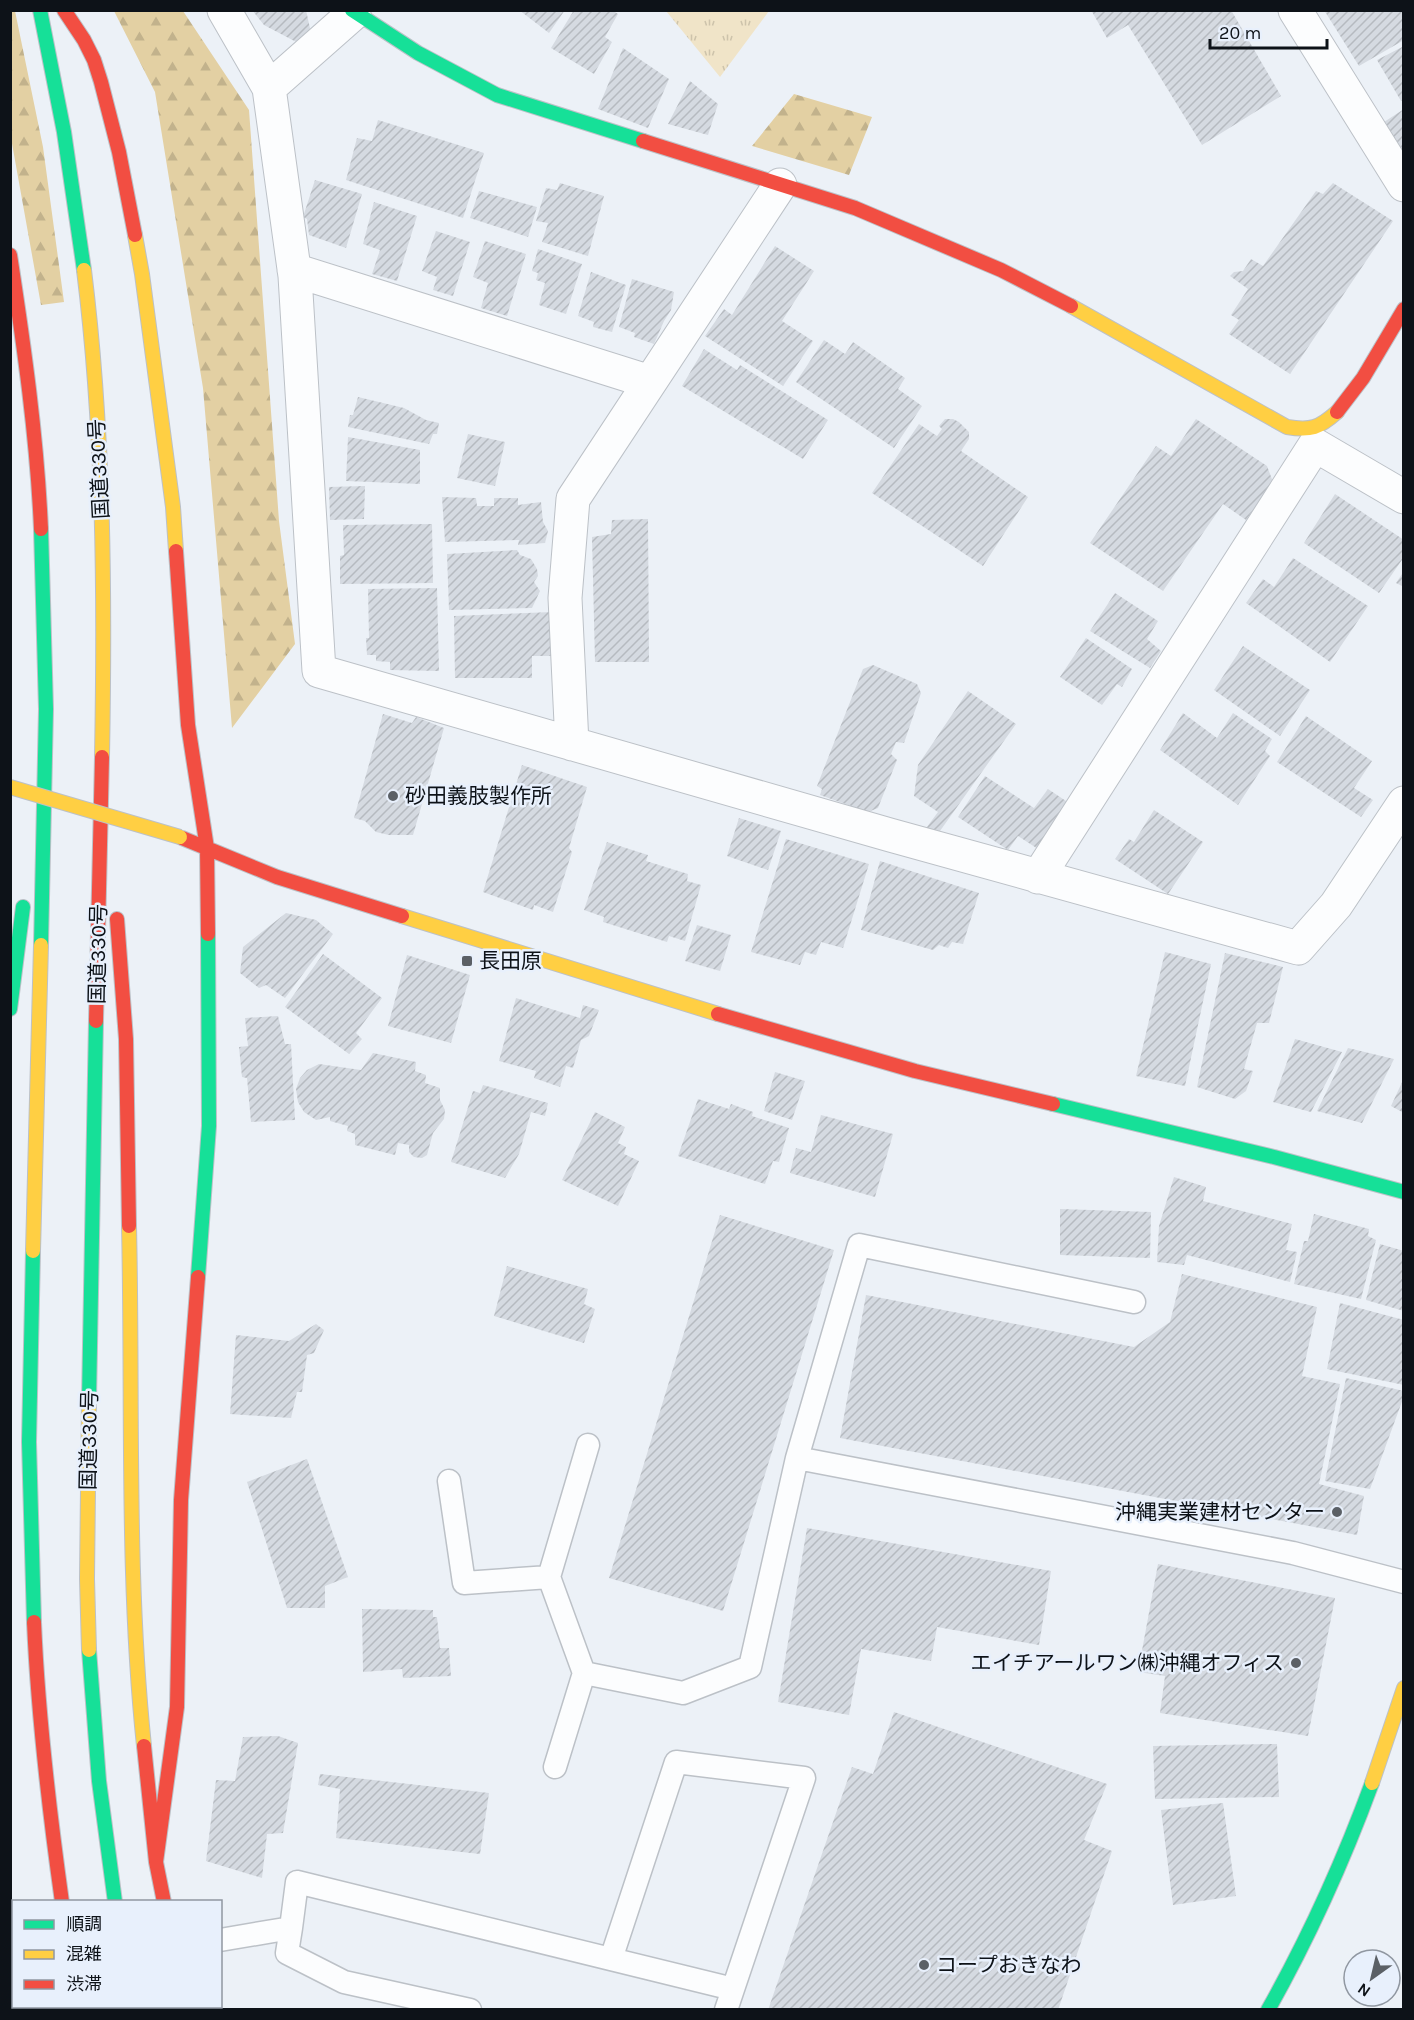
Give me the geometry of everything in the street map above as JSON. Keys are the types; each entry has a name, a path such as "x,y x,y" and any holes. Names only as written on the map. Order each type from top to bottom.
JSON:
{"main road":[{"name":"国道330号","path":"40,10 73,177 89,302 104,577 87,1579 91,1690 102,1823 115,1900"},
{"path":"64,10 84,40 101,81 119,152 142,274 162,409 173,507 188,725 207,848 209,1126 182,1500 177,1707 156,1862"},
{"path":"353,12 418,54 497,95 855,208 1000,270 1070,306 1287,427 1313,437 1348,400 1404,309"},
{"path":"10,255 26,359 38,466 43,574 46,709 29,1442 31,1571 37,1694 62,1900"},
{"path":"30,847 46,709"},
{"path":"103,729 113,860"},
{"path":"10,787 180,837 277,877 706,1010 915,1071 1274,1156 1404,1192"},
{"path":"10,1009 24,894"},
{"path":"117,908 126,1038 132,1366 132,1557 140,1707 156,1862 164,1900"},
{"path":"1268,2010 1324,1900 1401,1708"}],"street":[{"path":"224,10 270,88 294,270 319,671 1038,877 1298,948 1335,905 1404,802"},
{"path":"1295,10 1404,185"},
{"path":"270,88 353,12"},
{"path":"572,744 565,598 573,499 780,185"},
{"path":"294,270 650,382"},
{"path":"1038,877 1313,437 1404,497"}],"lane":[{"path":"584,1672 683,1693 750,1667 797,1458 859,1245 1134,1302"},
{"path":"555,1767 584,1672 549,1577 588,1445"},
{"path":"797,1458 1293,1553 1404,1582"},
{"path":"449,1482 464,1583 549,1577"},
{"path":"470,2010 344,1982 287,1953 297,1882 611,1959 729,1999 804,1778 676,1762 611,1959"},
{"path":"222,1940 291,1928"}],"green space":[{"path":"10,11 15,11 43,147 64,302 41,305 11,138"},
{"path":"114,11 183,11 249,110 279,521 295,644 232,728 203,388 155,92"},
{"path":"666,11 769,11 720,77"},
{"path":"794,94 872,117 849,175 752,146"}],"building":[{"path":"252,10 306,10 311,33 300,44 264,25"},
{"path":"519,10 565,10 549,33"},
{"path":"574,10 612,10 618,14 605,37 612,42 594,74 551,48"},
{"path":"1091,10 1231,10 1281,96 1202,145 1128,25 1107,38"},
{"path":"1324,10 1404,10 1404,40 1359,66"},
{"path":"1404,46 1404,99 1401,101 1377,60"},
{"path":"623,48 669,79 648,128 598,109"},
{"path":"690,81 718,104 708,135 668,124"},
{"path":"1404,109 1404,152 1384,122"},
{"path":"378,120 484,153 463,218 346,180 357,138 372,141"},
{"path":"315,180 362,194 346,248 309,235 307,219 303,217"},
{"path":"560,183 604,196 588,256 542,242 548,223 536,221 546,188 557,190"},
{"path":"1333,183 1393,221 1290,374 1229,334 1239,320 1231,315 1248,289 1230,276 1234,272 1243,271 1251,259 1263,266 1316,191 1323,194"},
{"path":"479,191 537,207 528,237 470,218"},
{"path":"374,202 417,216 397,281 372,274 380,250 363,244"},
{"path":"436,231 470,242 453,296 433,290 437,277 422,271"},
{"path":"485,241 526,254 507,316 481,308 488,283 473,277"},
{"path":"775,246 814,271 782,321 813,341 783,386 705,336 724,309 732,315"},
{"path":"538,249 582,264 566,314 539,305 545,283 536,280 538,273 532,271"},
{"path":"591,272 626,285 612,332 593,327 594,322 578,316"},
{"path":"632,279 674,292 671,310 654,344 634,337 635,333 619,327"},
{"path":"824,340 845,354 853,342 905,378 898,389 922,406 894,448 796,382"},
{"path":"704,349 737,370 740,365 828,420 803,459 682,386"},
{"path":"358,397 404,408 426,420 439,423 437,434 433,434 429,444 348,427 350,415 353,415"},
{"path":"945,419 959,422 969,432 969,439 961,451 1028,497 983,566 872,493 919,424 937,436 942,429 939,426"},
{"path":"1196,419 1267,466 1273,482 1246,520 1223,504 1163,591 1090,543 1156,446 1171,456"},
{"path":"468,434 505,442 495,486 457,478"},
{"path":"348,437 420,450 420,484 346,481"},
{"path":"365,486 364,519 330,520 329,487"},
{"path":"1335,494 1404,540 1404,557 1379,593 1304,543"},
{"path":"442,497 476,498 477,506 494,506 494,498 518,498 518,505 541,502 543,522 548,531 545,543 518,545 519,540 445,542"},
{"path":"648,519 649,662 595,662 592,537 611,534 612,520"},
{"path":"432,524 433,583 340,584 340,556 344,555 343,525"},
{"path":"517,550 520,555 531,559 537,569 538,576 534,582 540,591 532,608 449,610 447,554"},
{"path":"1293,558 1368,606 1330,662 1246,603 1263,579 1274,587"},
{"path":"1404,571 1404,587 1396,583"},
{"path":"437,588 439,671 390,670 390,662 376,661 376,655 367,655 368,589"},
{"path":"1115,593 1158,621 1147,639 1161,651 1150,668 1090,631"},
{"path":"552,612 553,656 532,656 532,678 455,678 454,616"},
{"path":"1086,638 1132,669 1122,687 1117,684 1102,705 1060,677"},
{"path":"1243,646 1310,690 1280,736 1214,690"},
{"path":"873,665 917,684 921,693 904,743 896,742 891,754 897,760 878,808 868,812 820,795 822,789 817,786 863,669"},
{"path":"968,691 1016,724 935,838 924,831 938,812 914,796 918,765"},
{"path":"1183,713 1217,738 1233,713 1272,739 1265,751 1270,756 1238,805 1160,750"},
{"path":"383,714 412,723 416,717 444,728 413,835 389,835 376,832 365,821 354,818"},
{"path":"1306,716 1372,761 1354,788 1373,800 1361,817 1277,762"},
{"path":"522,765 587,787 569,848 572,852 553,912 534,905 533,910 483,892"},
{"path":"985,776 1034,808 1048,789 1069,803 1038,849 1018,836 1008,850 958,817"},
{"path":"1154,810 1203,842 1168,894 1115,859 1129,839 1134,842"},
{"path":"739,818 781,831 768,870 727,856"},
{"path":"786,839 869,864 843,948 821,942 816,955 805,952 800,965 751,952"},
{"path":"607,842 648,855 646,861 688,874 687,881 701,885 685,941 669,936 667,942 603,922 604,917 584,910"},
{"path":"880,861 979,893 963,944 952,942 948,948 939,945 933,950 861,930"},
{"path":"286,913 316,920 333,934 285,998 266,985 259,988 240,973 243,947"},
{"path":"697,925 731,935 720,971 685,961"},
{"path":"1165,952 1211,964 1185,1086 1136,1076"},
{"path":"1225,953 1283,967 1269,1023 1257,1023 1244,1069 1253,1071 1246,1091 1235,1099 1197,1087"},
{"path":"323,954 382,998 356,1033 362,1039 349,1054 285,1007"},
{"path":"407,955 470,975 451,1043 388,1026"},
{"path":"516,998 580,1018 583,1005 599,1010 589,1036 581,1040 573,1068 566,1066 560,1087 534,1078 536,1071 499,1061"},
{"path":"278,1016 285,1044 291,1044 295,1120 251,1122 247,1078 242,1077 239,1047 248,1046 245,1018"},
{"path":"1295,1039 1342,1052 1311,1112 1273,1102"},
{"path":"1348,1048 1394,1059 1362,1123 1317,1111"},
{"path":"373,1053 416,1062 415,1071 426,1075 425,1083 440,1088 440,1100 445,1110 444,1119 433,1133 427,1155 422,1158 414,1157 409,1152 409,1145 398,1143 395,1155 355,1145 355,1134 347,1131 348,1126 330,1121 330,1117 316,1120 304,1112 298,1102 296,1089 300,1078 307,1070 319,1064 361,1070"},
{"path":"775,1072 805,1081 792,1120 764,1111"},
{"path":"1404,1078 1404,1113 1391,1106"},
{"path":"483,1085 548,1103 545,1116 531,1112 519,1154 505,1178 451,1162 473,1091 480,1093"},
{"path":"698,1099 729,1109 731,1104 753,1112 752,1116 789,1128 779,1162 773,1161 765,1184 678,1156"},
{"path":"595,1112 625,1127 618,1143 626,1147 624,1154 639,1161 618,1206 562,1180"},
{"path":"821,1115 893,1134 875,1197 790,1173 796,1148 811,1152"},
{"path":"1174,1177 1206,1187 1203,1201 1292,1224 1286,1250 1297,1252 1290,1282 1187,1255 1184,1265 1157,1262 1159,1226"},
{"path":"1060,1209 1151,1212 1150,1258 1060,1255"},
{"path":"1314,1214 1369,1229 1368,1236 1376,1240 1361,1299 1294,1284 1304,1241 1308,1241"},
{"path":"720,1215 834,1250 723,1611 609,1578"},
{"path":"1380,1244 1404,1251 1404,1311 1366,1300"},
{"path":"507,1266 588,1289 584,1304 595,1309 584,1343 494,1316"},
{"path":"1182,1274 1317,1307 1302,1376 1340,1384 1319,1484 1364,1496 1357,1535 840,1438 866,1295 1134,1347 1170,1322"},
{"path":"1340,1303 1404,1320 1404,1385 1327,1369"},
{"path":"316,1324 324,1330 314,1353 307,1355 302,1392 297,1392 291,1418 230,1414 236,1335 289,1341"},
{"path":"1346,1378 1404,1391 1370,1489 1325,1481"},
{"path":"307,1459 348,1577 325,1586 325,1608 287,1608 247,1482"},
{"path":"807,1528 1051,1571 1039,1645 937,1627 931,1661 861,1649 849,1715 778,1702"},
{"path":"1158,1564 1335,1598 1308,1736 1160,1713 1165,1676 1138,1672"},
{"path":"362,1609 433,1610 433,1617 437,1617 440,1648 449,1648 451,1676 403,1678 402,1669 363,1672"},
{"path":"894,1712 1107,1784 1084,1840 1112,1851 1058,2010 768,2010 852,1767 873,1774"},
{"path":"278,1736 298,1743 283,1833 267,1834 262,1878 206,1861 216,1780 235,1781 243,1737"},
{"path":"1277,1744 1279,1797 1155,1799 1153,1746"},
{"path":"320,1774 489,1793 480,1854 336,1838 340,1789 318,1785"},
{"path":"1223,1803 1236,1896 1173,1905 1161,1810"}],"traffic: fast":[{"path":"40,10 64,132 84,270"},
{"path":"352,10 418,53 497,95 643,141"},
{"path":"41,529 46,709 41,945"},
{"path":"10,1009 23,907"},
{"path":"198,1277 209,1126 208,934"},
{"path":"89,1400 96,1021"},
{"path":"1053,1104 1274,1157 1404,1192"},
{"path":"33,1251 29,1442 34,1622"},
{"path":"89,1650 99,1781 115,1900"},
{"path":"1268,2010 1325,1899 1372,1783"}],"traffic: slow":[{"path":"135,235 173,507 176,551"},
{"path":"84,270 96,391 102,513 102,757"},
{"path":"1071,306 1287,427 1302,429 1314,427 1325,422 1337,412"},
{"path":"10,787 180,837"},
{"path":"402,916 718,1014"},
{"path":"33,1251 41,945"},
{"path":"129,1226 132,1551 138,1681 144,1746"},
{"path":"89,1400 87,1579 89,1650"},
{"path":"1372,1783 1404,1688"},
{"path":"10,1914 12,1923"}],"traffic: jam":[{"path":"64,10 84,40 101,82 119,152 135,235"},
{"path":"643,141 855,208 1001,270 1071,306"},
{"path":"10,255 33,426 41,529"},
{"path":"1337,412 1363,378 1404,309"},
{"path":"176,551 188,725 207,848 208,934"},
{"path":"96,1021 102,757"},
{"path":"182,838 277,877 402,916"},
{"path":"117,919 126,1039 129,1226"},
{"path":"718,1014 915,1071 1053,1104"},
{"path":"156,1862 177,1707 181,1500 198,1277"},
{"path":"34,1622 38,1692 62,1900"},
{"path":"144,1746 156,1862 164,1900"}],"place":[{"name":"砂田義肢製作所","path":"393,796"},
{"name":"長田原","path":"467,961"},
{"name":"沖縄実業建材センター","path":"1337,1512"},
{"name":"エイチアールワン㈱沖縄オフィス","path":"1296,1663"},
{"name":"コープおきなわ","path":"924,1965"}]}
